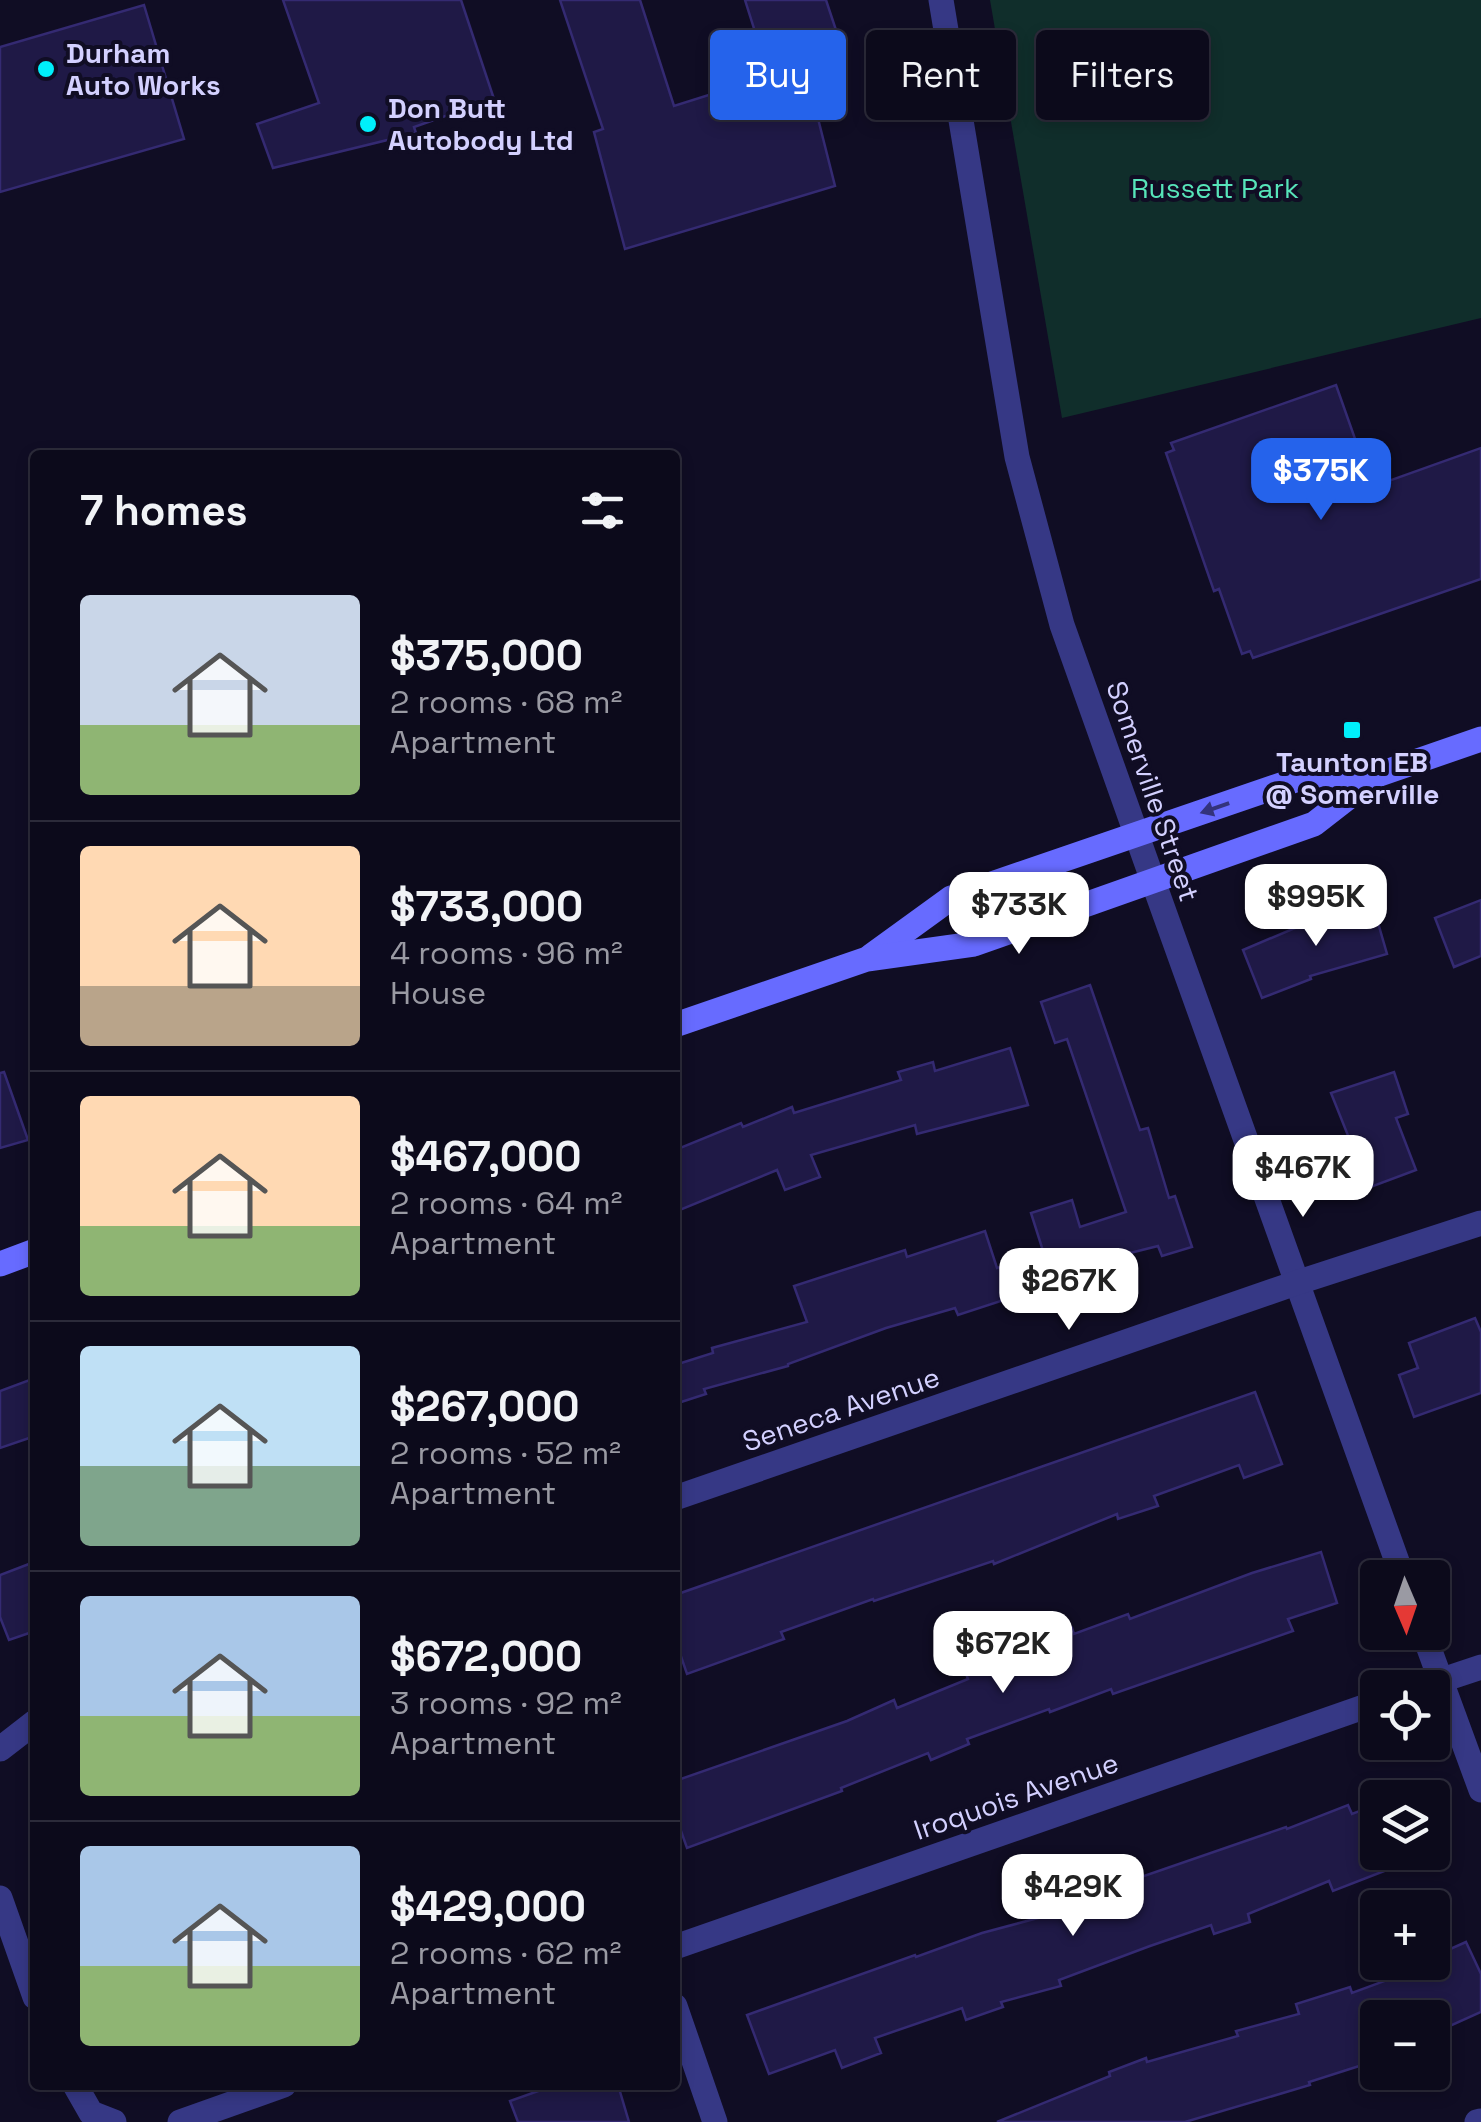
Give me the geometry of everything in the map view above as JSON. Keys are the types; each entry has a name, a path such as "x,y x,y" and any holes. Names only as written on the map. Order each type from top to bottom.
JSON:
{"main road":[{"path":"680,1023 867,958 974,944 1314,824 1377,775 1481,739"},
{"path":"867,958 952,898 1310,775 1377,775"},
{"path":"0,1264 30,1253"}],"street":[{"name":"Somerville Street","path":"941,0 1016,457 1062,624 1396,1560"},
{"name":"Seneca Avenue","path":"680,1496 1481,1223"},
{"path":"1450,1677 1481,1666"},
{"name":"Iroquois Avenue","path":"680,1945 1360,1708"},
{"path":"0,1749 30,1726"},
{"path":"1450,1727 1481,1790"},
{"path":"0,1898 30,1984"},
{"path":"680,2020 715,2122"},
{"path":"78,2090 92,2113 114,2122"},
{"path":"180,2122 270,2090"}],"green space":[{"name":"Russett Park","path":"990,0 1481,0 1481,318 1062,418 1011,120 1016,120 1016,30 995,30"}],"building":[{"path":"283,0 461,0 494,99 414,127 416,133 273,168 257,124 319,103"},
{"path":"560,0 640,0 674,106 710,95 710,120 818,120 835,186 625,249 594,132 603,129"},
{"path":"745,0 826,0 836,30 754,30"},
{"path":"144,5 184,139 0,192 0,47"},
{"path":"1336,385 1372,487 1481,448 1481,579 1253,658 1250,651 1242,654 1219,589 1214,591 1166,453 1174,450 1171,443"},
{"path":"1481,900 1481,956 1454,967 1435,918"},
{"path":"1372,902 1387,954 1310,976 1311,979 1262,998 1243,950 1321,917"},
{"path":"1090,985 1140,1130 1148,1128 1169,1198 1175,1196 1192,1247 1162,1256 1158,1246 1130,1253 1005,1292 1007,1299 958,1315 955,1308 886,1328 788,1366 704,1389 706,1394 680,1402 680,1363 713,1353 712,1348 807,1322 794,1286 905,1250 907,1257 985,1231 997,1268 1044,1254 1031,1213 1072,1200 1080,1227 1126,1212 1067,1039 1055,1043 1041,1002"},
{"path":"1010,1048 1028,1105 917,1134 915,1125 811,1155 820,1177 785,1190 777,1170 680,1210 680,1148 792,1107 794,1113 901,1080 898,1072 933,1062 935,1071"},
{"path":"4,1072 28,1140 0,1148 0,1073"},
{"path":"1394,1072 1408,1114 1396,1118 1416,1170 1360,1191 1347,1156 1355,1153 1331,1093"},
{"path":"1475,1318 1481,1332 1481,1393 1414,1417 1399,1375 1418,1368 1409,1343"},
{"path":"30,1380 30,1438 0,1448 0,1391"},
{"path":"1255,1392 1282,1464 1244,1478 1239,1465 1154,1496 1158,1506 1118,1519 1117,1514 994,1564 993,1561 873,1599 781,1632 784,1639 687,1674 680,1654 680,1593"},
{"path":"1321,1552 1337,1603 1288,1619 1293,1631 1113,1694 1111,1689 1050,1712 1049,1709 967,1739 969,1744 931,1760 928,1753 841,1788 842,1791 687,1848 680,1828 680,1779 847,1721 894,1700 897,1708 968,1679 962,1663 1005,1648 1007,1653 1072,1628 1074,1634 1128,1614 1130,1619 1252,1573"},
{"path":"29,1564 30,1633 9,1640 0,1617 0,1575"},
{"path":"1348,1805 1352,1814 1360,1811 1360,1870 1387,1870 1333,1891 1329,1881 1248,1914 1250,1922 1214,1934 1211,1925 1150,1946 1059,1980 1061,1986 1001,2002 1003,2007 966,2020 962,2008 875,2038 881,2053 842,2068 835,2050 769,2074 747,2015 982,1933 1064,1911 1114,1892 1112,1887"},
{"path":"1466,1942 1481,1974 1481,2012 1450,2026 1450,2000 1360,2000 1360,2066 1309,2082 1310,2085 1185,2122 997,2122 1146,2058 1147,2062 1238,2036 1236,2031 1299,2014 1296,2004 1350,1987 1352,1993 1387,1980 1450,1980 1450,1949"},
{"path":"541,2090 619,2090 629,2122 518,2122 510,2101"}],"place":[{"name":"Durham Auto Works","path":"46,69"},
{"name":"Don Butt Autobody Ltd","path":"368,124"},
{"name":"Taunton EB @ Somerville","path":"1352,730"}]}
